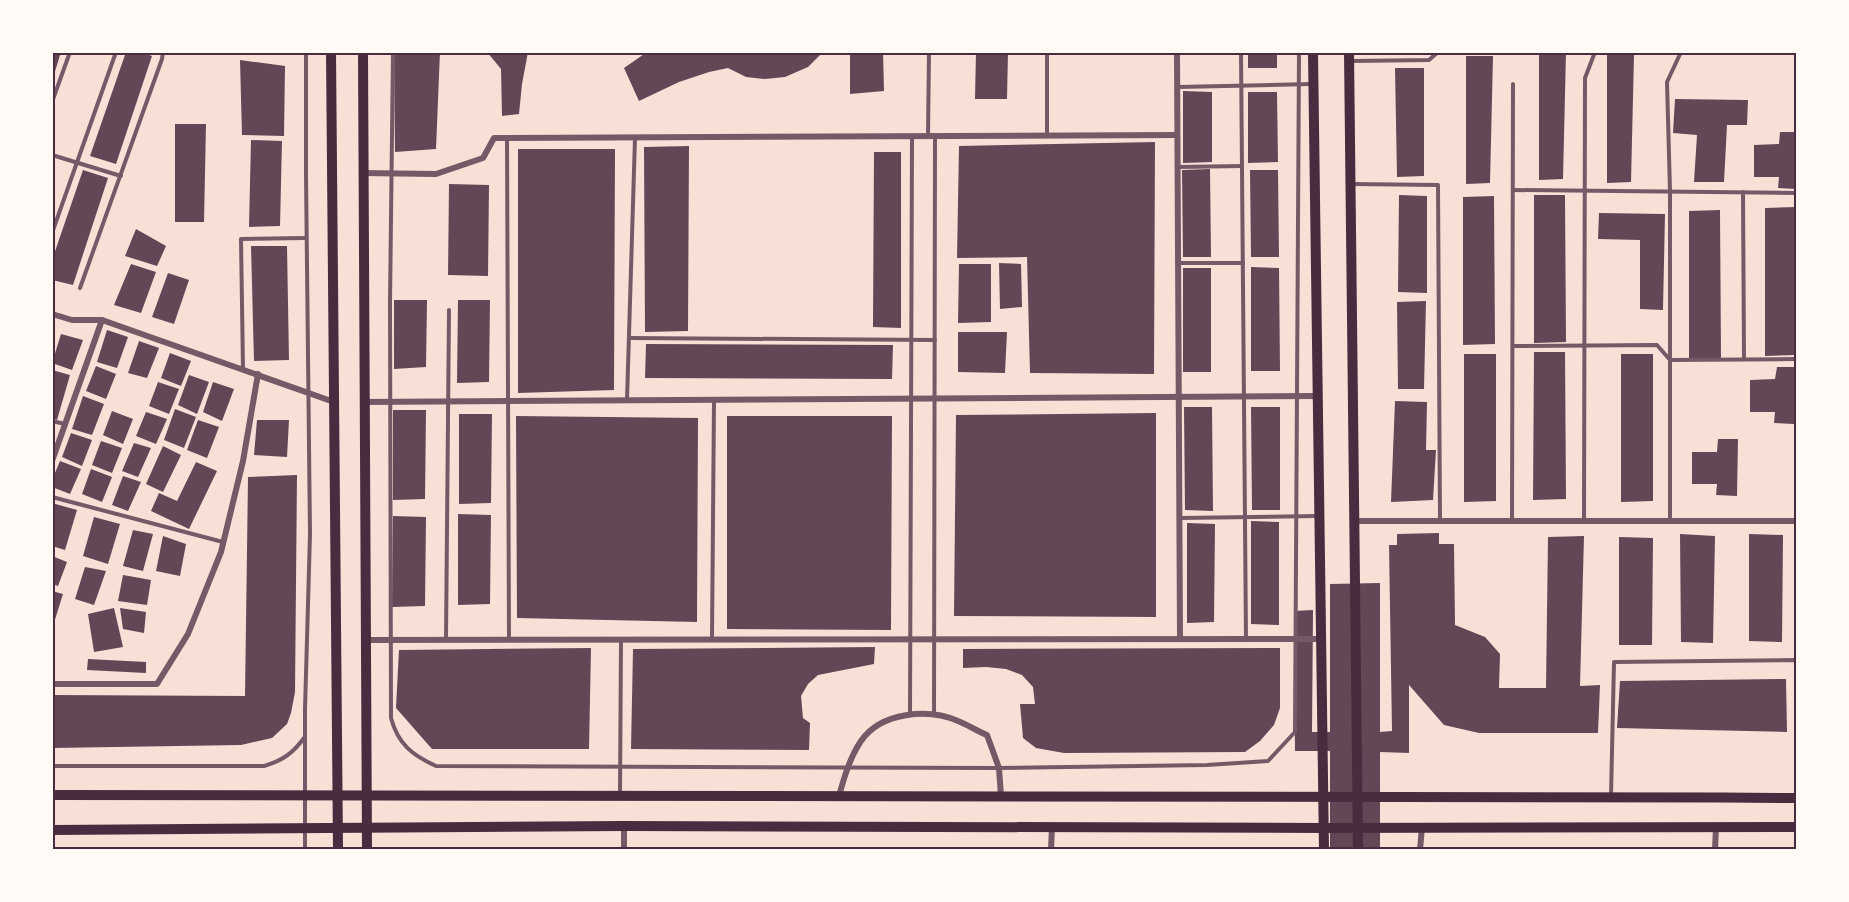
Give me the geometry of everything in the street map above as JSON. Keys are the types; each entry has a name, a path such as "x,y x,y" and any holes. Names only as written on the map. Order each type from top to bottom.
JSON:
{"main road":[{"path":"331,52 338,849"},
{"path":"363,52 367,849"},
{"path":"1313,52 1324,849"},
{"path":"1349,57 1358,849"},
{"path":"52,795 1356,795 1797,798"},
{"path":"52,830 624,826 1797,827"}],"street":[{"path":"1177,52 1180,639"},
{"path":"363,173 436,174 483,158 494,138 1177,135"},
{"path":"52,314 72,320 102,320 335,402"},
{"path":"52,461 102,320"},
{"path":"52,684 157,684 188,634 223,542 243,461 258,374"},
{"path":"365,402 1318,396"},
{"path":"1353,521 1797,522"},
{"path":"366,640 1322,639"},
{"path":"839,796 848,767 861,740 883,721 920,713 956,720 987,735 999,768 1001,796"},
{"path":"624,826 624,849"},
{"path":"1051,849 1052,826"},
{"path":"1420,849 1422,827"},
{"path":"1715,849 1716,827"}],"lane":[{"path":"52,102 70,52"},
{"path":"52,233 116,52"},
{"path":"80,288 163,52"},
{"path":"304,849 304,738 310,534 306,52"},
{"path":"393,52 390,402 391,718 395,733 407,748 436,766 999,768 1207,765 1268,761 1296,732 1299,52"},
{"path":"928,52 935,340 934,716"},
{"path":"1047,52 1047,135"},
{"path":"1241,52 1246,639"},
{"path":"1349,57 1429,60 1438,52"},
{"path":"1584,521 1585,78 1595,52"},
{"path":"1670,521 1670,191 1667,82 1681,52"},
{"path":"1177,87 1313,84"},
{"path":"1512,521 1513,84"},
{"path":"909,716 912,136"},
{"path":"627,400 635,137"},
{"path":"507,138 509,639"},
{"path":"52,155 121,176"},
{"path":"1177,167 1242,166"},
{"path":"1350,184 1438,185 1440,521"},
{"path":"1513,190 1797,193"},
{"path":"1743,192 1744,359"},
{"path":"243,369 241,239 306,238"},
{"path":"1178,263 1243,263"},
{"path":"446,639 449,310"},
{"path":"629,338 935,340"},
{"path":"1513,346 1657,345 1670,360 1797,359"},
{"path":"712,639 714,400"},
{"path":"52,421 65,424"},
{"path":"52,497 223,542"},
{"path":"1179,518 1320,516"},
{"path":"620,796 621,639"},
{"path":"1611,796 1614,663 1796,660 1797,683"},
{"path":"52,766 264,766 279,762 295,751 304,738"}],"building":[{"path":"52,52 61,52 53,78 52,78"},
{"path":"126,52 140,52 152,56 116,164 90,156"},
{"path":"394,52 440,52 436,149 395,152"},
{"path":"487,52 528,52 519,114 502,116 501,69"},
{"path":"647,52 823,52 808,67 785,77 765,79 746,77 728,68 679,82 639,101 624,68"},
{"path":"850,52 883,52 884,91 850,94"},
{"path":"976,52 1008,52 1007,99 975,99"},
{"path":"1248,52 1277,52 1277,68 1248,68"},
{"path":"1539,52 1566,52 1563,179 1539,180"},
{"path":"1607,55 1634,55 1631,182 1607,183"},
{"path":"1466,56 1493,56 1490,183 1466,184"},
{"path":"240,60 285,66 284,136 242,135"},
{"path":"1395,68 1424,68 1424,176 1397,177"},
{"path":"1183,91 1212,92 1212,162 1183,163"},
{"path":"1248,92 1277,92 1278,162 1248,163"},
{"path":"1675,99 1748,100 1747,125 1727,125 1724,182 1694,182 1697,135 1673,133"},
{"path":"175,124 206,124 204,222 175,222"},
{"path":"1780,132 1796,132 1796,189 1778,188 1779,177 1754,177 1754,145 1779,144"},
{"path":"251,140 282,141 280,226 249,227"},
{"path":"1155,142 1154,374 1030,373 1027,257 957,258 959,146"},
{"path":"689,146 688,331 645,332 644,147"},
{"path":"518,149 615,149 614,390 518,393"},
{"path":"874,152 901,152 901,328 873,327"},
{"path":"1210,169 1211,257 1183,257 1182,170"},
{"path":"83,170 108,178 73,285 52,280 52,260"},
{"path":"1250,170 1278,170 1279,257 1251,257"},
{"path":"449,184 489,185 488,276 448,275"},
{"path":"1399,195 1427,196 1427,293 1398,292"},
{"path":"1534,195 1565,195 1566,342 1534,343"},
{"path":"1494,196 1495,344 1463,345 1463,197"},
{"path":"1796,207 1796,355 1765,356 1765,208"},
{"path":"1720,210 1721,358 1689,359 1689,211"},
{"path":"1599,213 1665,214 1663,310 1640,309 1640,240 1598,239"},
{"path":"136,229 166,246 157,266 125,256"},
{"path":"251,246 287,246 289,360 254,361"},
{"path":"999,263 1021,264 1022,307 1000,309"},
{"path":"131,264 156,272 141,313 114,305"},
{"path":"959,264 991,264 991,322 958,323"},
{"path":"1251,267 1279,268 1280,371 1251,371"},
{"path":"1183,268 1211,268 1211,372 1183,372"},
{"path":"168,273 189,280 174,324 152,317"},
{"path":"394,300 427,300 426,367 394,369"},
{"path":"458,300 490,300 489,382 457,383"},
{"path":"1426,301 1424,389 1398,389 1397,302"},
{"path":"107,330 128,337 117,368 97,362"},
{"path":"958,332 1007,332 1005,373 958,372"},
{"path":"61,334 83,340 72,370 52,363"},
{"path":"139,341 159,348 147,378 128,373"},
{"path":"646,344 893,345 892,379 645,378"},
{"path":"1534,352 1565,352 1566,499 1533,500"},
{"path":"170,353 191,361 181,386 161,378"},
{"path":"1464,354 1496,354 1496,501 1464,502"},
{"path":"1621,354 1653,354 1653,501 1621,502"},
{"path":"96,366 116,374 106,399 86,391"},
{"path":"1777,367 1796,367 1795,424 1774,423 1775,412 1750,412 1750,380 1775,379"},
{"path":"52,370 70,375 57,420 52,418"},
{"path":"189,375 209,382 197,414 178,405"},
{"path":"158,382 179,389 169,414 149,406"},
{"path":"213,382 234,389 222,421 203,412"},
{"path":"83,396 104,404 92,435 72,429"},
{"path":"1395,401 1427,402 1426,450 1436,450 1433,500 1391,502"},
{"path":"1184,407 1212,407 1213,511 1185,510"},
{"path":"1251,407 1280,407 1280,510 1252,510"},
{"path":"175,409 196,417 184,448 164,440"},
{"path":"393,410 426,410 425,499 393,500"},
{"path":"112,411 133,419 123,444 103,435"},
{"path":"146,412 167,419 156,444 136,436"},
{"path":"1156,413 1156,617 954,616 956,415"},
{"path":"459,414 492,414 491,503 459,504"},
{"path":"516,416 698,418 697,622 517,618"},
{"path":"727,416 892,416 891,630 727,629"},
{"path":"198,420 219,427 207,458 187,450"},
{"path":"257,420 289,420 287,457 254,455"},
{"path":"71,433 92,440 82,466 62,457"},
{"path":"1718,439 1738,439 1737,496 1716,495 1717,484 1692,484 1692,452 1717,452"},
{"path":"101,441 122,448 112,473 92,465"},
{"path":"134,443 151,448 138,477 122,471"},
{"path":"163,446 181,455 163,492 146,484"},
{"path":"60,461 81,469 70,494 52,487 52,480"},
{"path":"196,462 217,471 189,529 151,511 159,493 177,501"},
{"path":"91,469 112,477 102,502 82,494"},
{"path":"297,475 295,692 287,724 272,738 241,745 52,748 52,695 245,696 248,477"},
{"path":"123,476 141,482 128,511 112,505"},
{"path":"52,503 77,510 65,550 52,546"},
{"path":"458,514 491,515 490,604 458,605"},
{"path":"393,516 426,517 425,606 392,607"},
{"path":"94,517 120,524 108,564 83,556"},
{"path":"1251,521 1279,522 1279,625 1251,624"},
{"path":"1187,523 1215,524 1214,622 1187,623"},
{"path":"133,530 153,534 143,571 123,566"},
{"path":"1439,533 1439,544 1454,544 1455,625 1485,637 1500,654 1499,688 1546,688 1548,537 1584,536 1580,686 1600,685 1598,733 1479,733 1444,725 1409,685 1409,753 1380,752 1380,850 1330,850 1330,751 1295,751 1294,611 1313,610 1312,732 1330,732 1330,584 1380,583 1380,732 1392,731 1389,545 1397,545 1397,534"},
{"path":"1680,534 1715,536 1713,643 1681,642"},
{"path":"1749,534 1783,535 1782,642 1749,641"},
{"path":"163,536 186,544 180,576 156,571"},
{"path":"1619,537 1653,538 1652,645 1619,645"},
{"path":"52,556 67,562 58,586 52,584"},
{"path":"85,567 106,571 94,605 75,599"},
{"path":"123,575 151,580 147,605 118,601"},
{"path":"52,591 63,594 53,626 52,626"},
{"path":"114,608 123,647 94,652 88,614"},
{"path":"120,608 146,612 144,633 123,629"},
{"path":"875,647 874,664 818,675 808,684 801,696 803,718 810,723 809,750 631,749 633,649"},
{"path":"591,648 589,749 432,749 396,708 399,650"},
{"path":"1280,648 1280,708 1274,725 1260,741 1245,752 1064,753 1036,748 1023,738 1020,704 1035,704 1033,687 1022,675 1006,669 963,668 963,649"},
{"path":"88,659 146,662 146,673 87,670"},
{"path":"1786,679 1787,732 1617,728 1620,681"}]}
